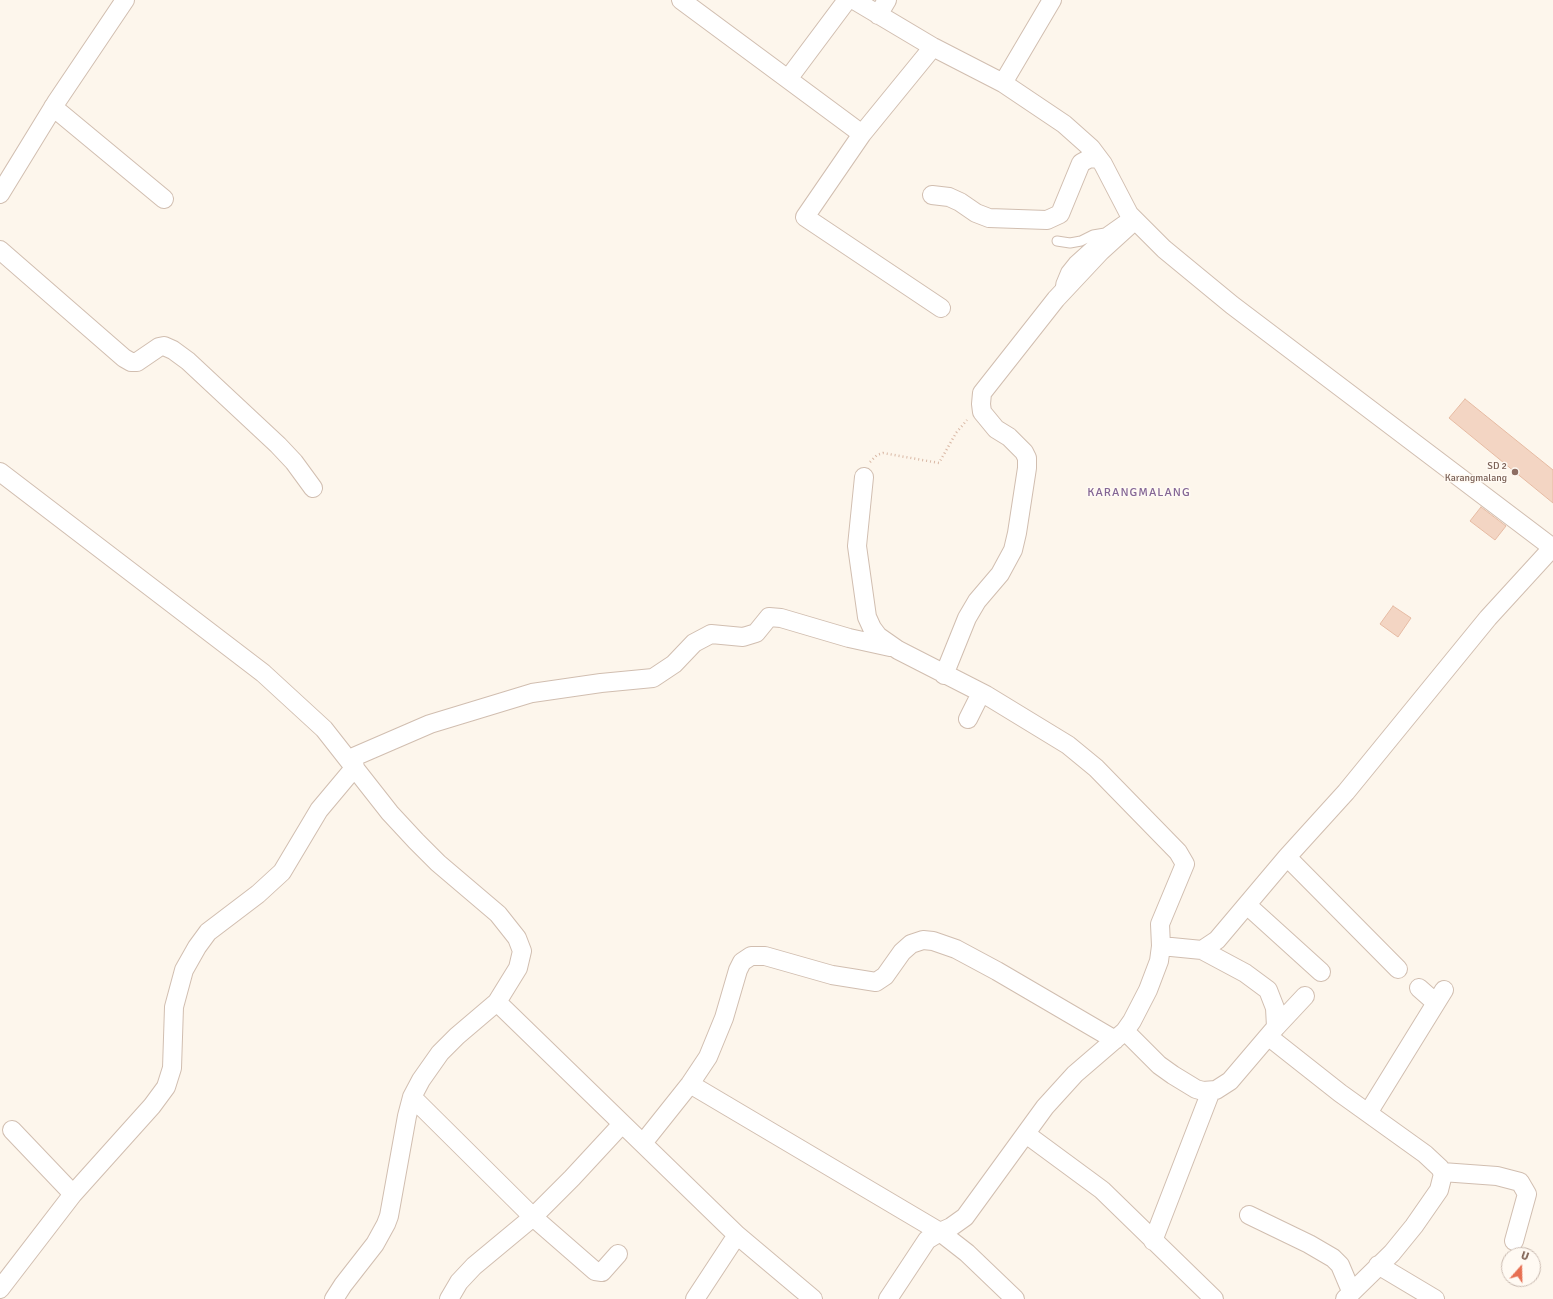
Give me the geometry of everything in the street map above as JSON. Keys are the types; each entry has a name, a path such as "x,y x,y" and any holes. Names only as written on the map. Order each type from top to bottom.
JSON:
{"street":[{"path":"0,194 53,107 125,0"},
{"path":"681,0 862,134"},
{"path":"788,79 847,0"},
{"path":"854,0 933,47 1003,83 1064,124 1091,148 1101,161 1132,218 1164,249 1232,305 1553,547 1488,618 1346,792 1287,857 1213,944 1202,950"},
{"path":"878,15 887,0"},
{"path":"1003,83 1052,0"},
{"path":"933,47 862,134 805,217 941,308"},
{"path":"53,107 164,199"},
{"path":"932,195 949,197 976,213 989,218 1047,220 1060,214 1081,163 1090,158 1101,161"},
{"path":"944,675 967,618 977,601 1000,574 1013,550 1027,468 1027,458 1024,452 1016,443 988,421 981,408 982,393 1059,296 1132,218"},
{"path":"0,250 124,358 133,362 141,360 162,346 170,348 183,357 214,384 278,445 296,465 313,488"},
{"path":"0,472 263,673 324,728 390,812 416,841 438,863 498,914 517,938 522,951 518,968 497,1002 457,1036 440,1053 421,1080 412,1097 386,1224 375,1244 334,1299"},
{"path":"864,478 857,546 864,599 872,628 878,636 894,648 944,675 982,693 1049,732 1082,756 1184,860 1184,870 1160,924 1161,946 1159,961 1148,990 1120,1036 1090,1060 1045,1108 965,1217 951,1227 940,1232 923,1245 888,1299"},
{"path":"0,1289 73,1194 152,1106 166,1087 172,1068 175,1001 184,970 197,947 208,932 258,894 282,872 319,810 352,763 430,724 532,693 601,683 654,678 674,664 694,643 711,634 743,636 759,631 766,619 773,617 894,648"},
{"path":"968,719 982,693"},
{"path":"1287,857 1398,969"},
{"path":"1247,905 1321,972"},
{"path":"643,1143 690,1084 713,1046 724,1018 740,965 750,956 764,956 832,975 876,982 885,976 902,952 911,944 923,940 933,941 956,949 1120,1036 1173,1075 1196,1089 1211,1091 1222,1087 1230,1081 1305,996"},
{"path":"1161,946 1202,950 1245,973 1268,990 1275,1008 1272,1032"},
{"path":"1368,1113 1440,996 1419,988"},
{"path":"497,1002 737,1235 813,1299"},
{"path":"1272,1032 1306,1067 1425,1154 1442,1172 1497,1176 1520,1182 1527,1194 1514,1241"},
{"path":"690,1084 940,1232 967,1253 1015,1299"},
{"path":"1153,1241 1211,1091"},
{"path":"412,1097 533,1217 597,1272 602,1272 618,1254"},
{"path":"449,1299 459,1282 474,1266 533,1217 572,1178 622,1124"},
{"path":"12,1130 73,1194"},
{"path":"1026,1134 1102,1190 1214,1299"},
{"path":"1348,1295 1410,1232 1430,1204 1442,1182 1442,1172"},
{"path":"1249,1215 1309,1244 1333,1258 1340,1265 1348,1295"},
{"path":"695,1299 737,1235"},
{"path":"1378,1265 1435,1299"}],"lane":[{"path":"1059,296 1060,283 1066,271 1074,261 1105,233 1132,218"},
{"path":"1057,242 1070,243 1081,241 1093,235 1105,233"}],"path":[{"path":"864,478 870,463 880,454 940,462 959,429 981,408"}],"building":[{"path":"1465,399 1553,470 1553,503 1449,418"},
{"path":"1481,507 1506,526 1495,540 1470,521"},
{"path":"1393,606 1411,618 1398,637 1380,624"}],"place":[{"name":"SD 2 Karangmalang","path":"1515,472"}],"district":[{"name":"KARANGMALANG","path":"1139,493"}]}
